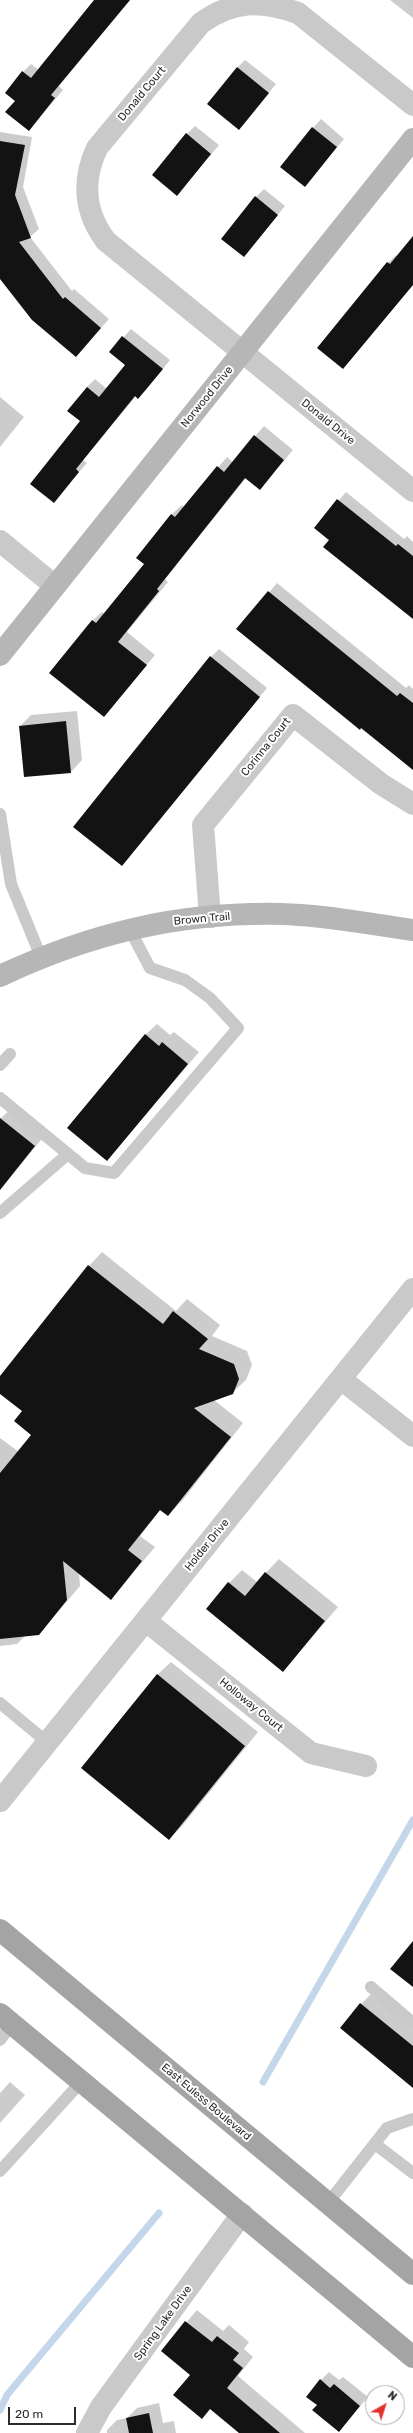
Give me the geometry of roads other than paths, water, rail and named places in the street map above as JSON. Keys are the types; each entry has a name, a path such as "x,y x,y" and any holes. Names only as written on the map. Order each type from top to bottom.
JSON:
{"main road":[{"name":"East Euless Boulevard","path":"0,1930 413,2274"},
{"path":"4,2026 82,2082 413,2357"}],"street":[{"name":"Donald Court","path":"242,353 120,254 106,241 94,226 87,184 89,166 97,148 201,23 216,11 231,3 250,0 266,1 282,5 298,13 413,105"},
{"name":"Norwood Drive","path":"0,655 413,139"},
{"name":"Donald Drive","path":"242,353 413,492"},
{"path":"0,541 55,586"},
{"name":"Corinna Court","path":"210,917 203,825 293,714 381,784 413,804"},
{"name":"Brown Trail","path":"0,976 41,957 129,928 210,917 281,914 336,919 413,930"},
{"name":"Holder Drive","path":"0,1801 413,1289"},
{"path":"341,1379 413,1436"},
{"name":"Holloway Court","path":"146,1621 311,1754 366,1766"},
{"name":"Spring Lake Drive","path":"87,2433 101,2407 242,2214"}],"lane":[{"path":"0,814 11,884 41,957"},
{"path":"0,1098 85,1168 114,1174 238,1028 210,998 185,980 150,968 129,928"},
{"path":"0,1065 10,1054"},
{"path":"0,1213 68,1154"},
{"path":"0,1703 48,1743"},
{"path":"371,1987 413,2023"},
{"path":"0,2172 82,2082"},
{"path":"328,2203 387,2128 413,2119"},
{"path":"375,2144 413,2174"}],"waterway":[{"path":"263,2082 413,1820"},
{"path":"0,2410 7,2395 159,2213"}]}
